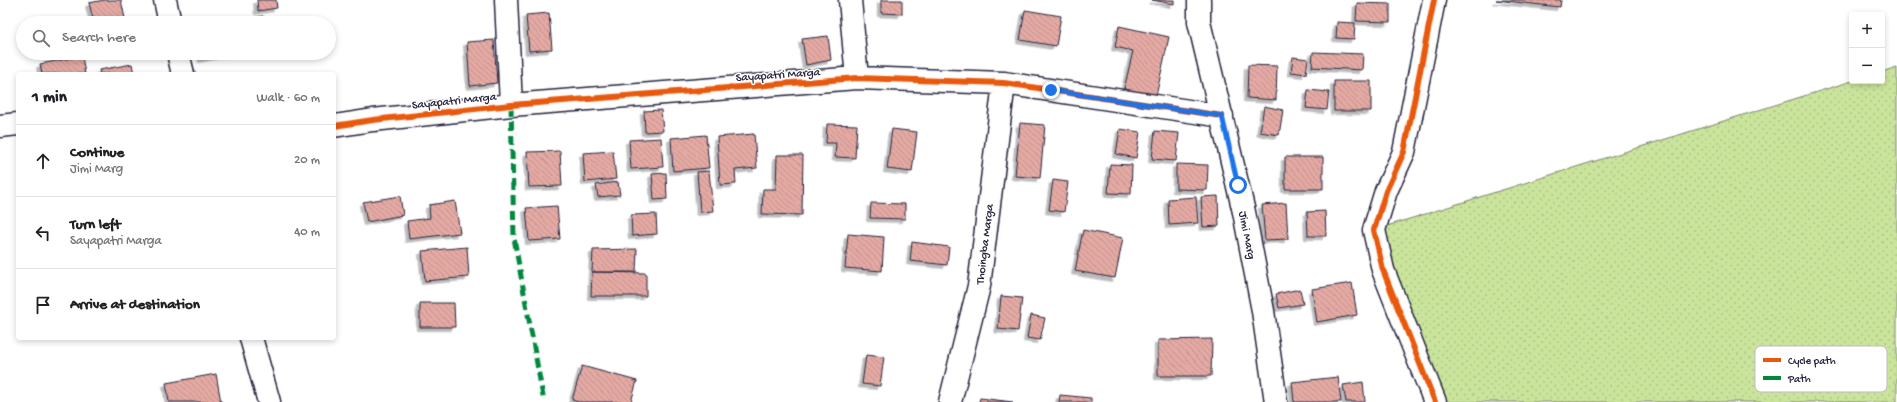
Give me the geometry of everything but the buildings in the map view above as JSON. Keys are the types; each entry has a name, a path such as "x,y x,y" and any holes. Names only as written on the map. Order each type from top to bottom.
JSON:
{"street":[{"path":"165,0 168,16"},
{"path":"506,0 511,105"},
{"path":"850,0 857,78"},
{"name":"Jimi Marg","path":"1199,0 1199,22 1244,212 1261,304 1276,402"},
{"path":"1434,0 1404,152 1386,191 1374,230 1382,270 1435,402"},
{"path":"180,60 183,72"},
{"name":"Sayapatri Marga","path":"336,126 373,120 511,105 857,78 1004,83 1222,116"},
{"name":"Thoingba Marga","path":"950,402 979,286 1004,83"},
{"path":"0,126 16,124"},
{"path":"252,340 269,402"}],"green space":[{"path":"1897,67 1897,402 1435,402 1374,230 1849,82 1849,84 1885,84 1885,71"}],"marked path":[{"path":"511,105 514,238 544,402"}],"cycle path":[{"path":"1434,0 1404,152 1386,191 1374,230 1383,270 1435,402"},
{"path":"336,126 373,120 511,105 857,78 1004,83 1222,116"}],"route":[{"path":"1051,90 1222,116 1238,185"}]}
